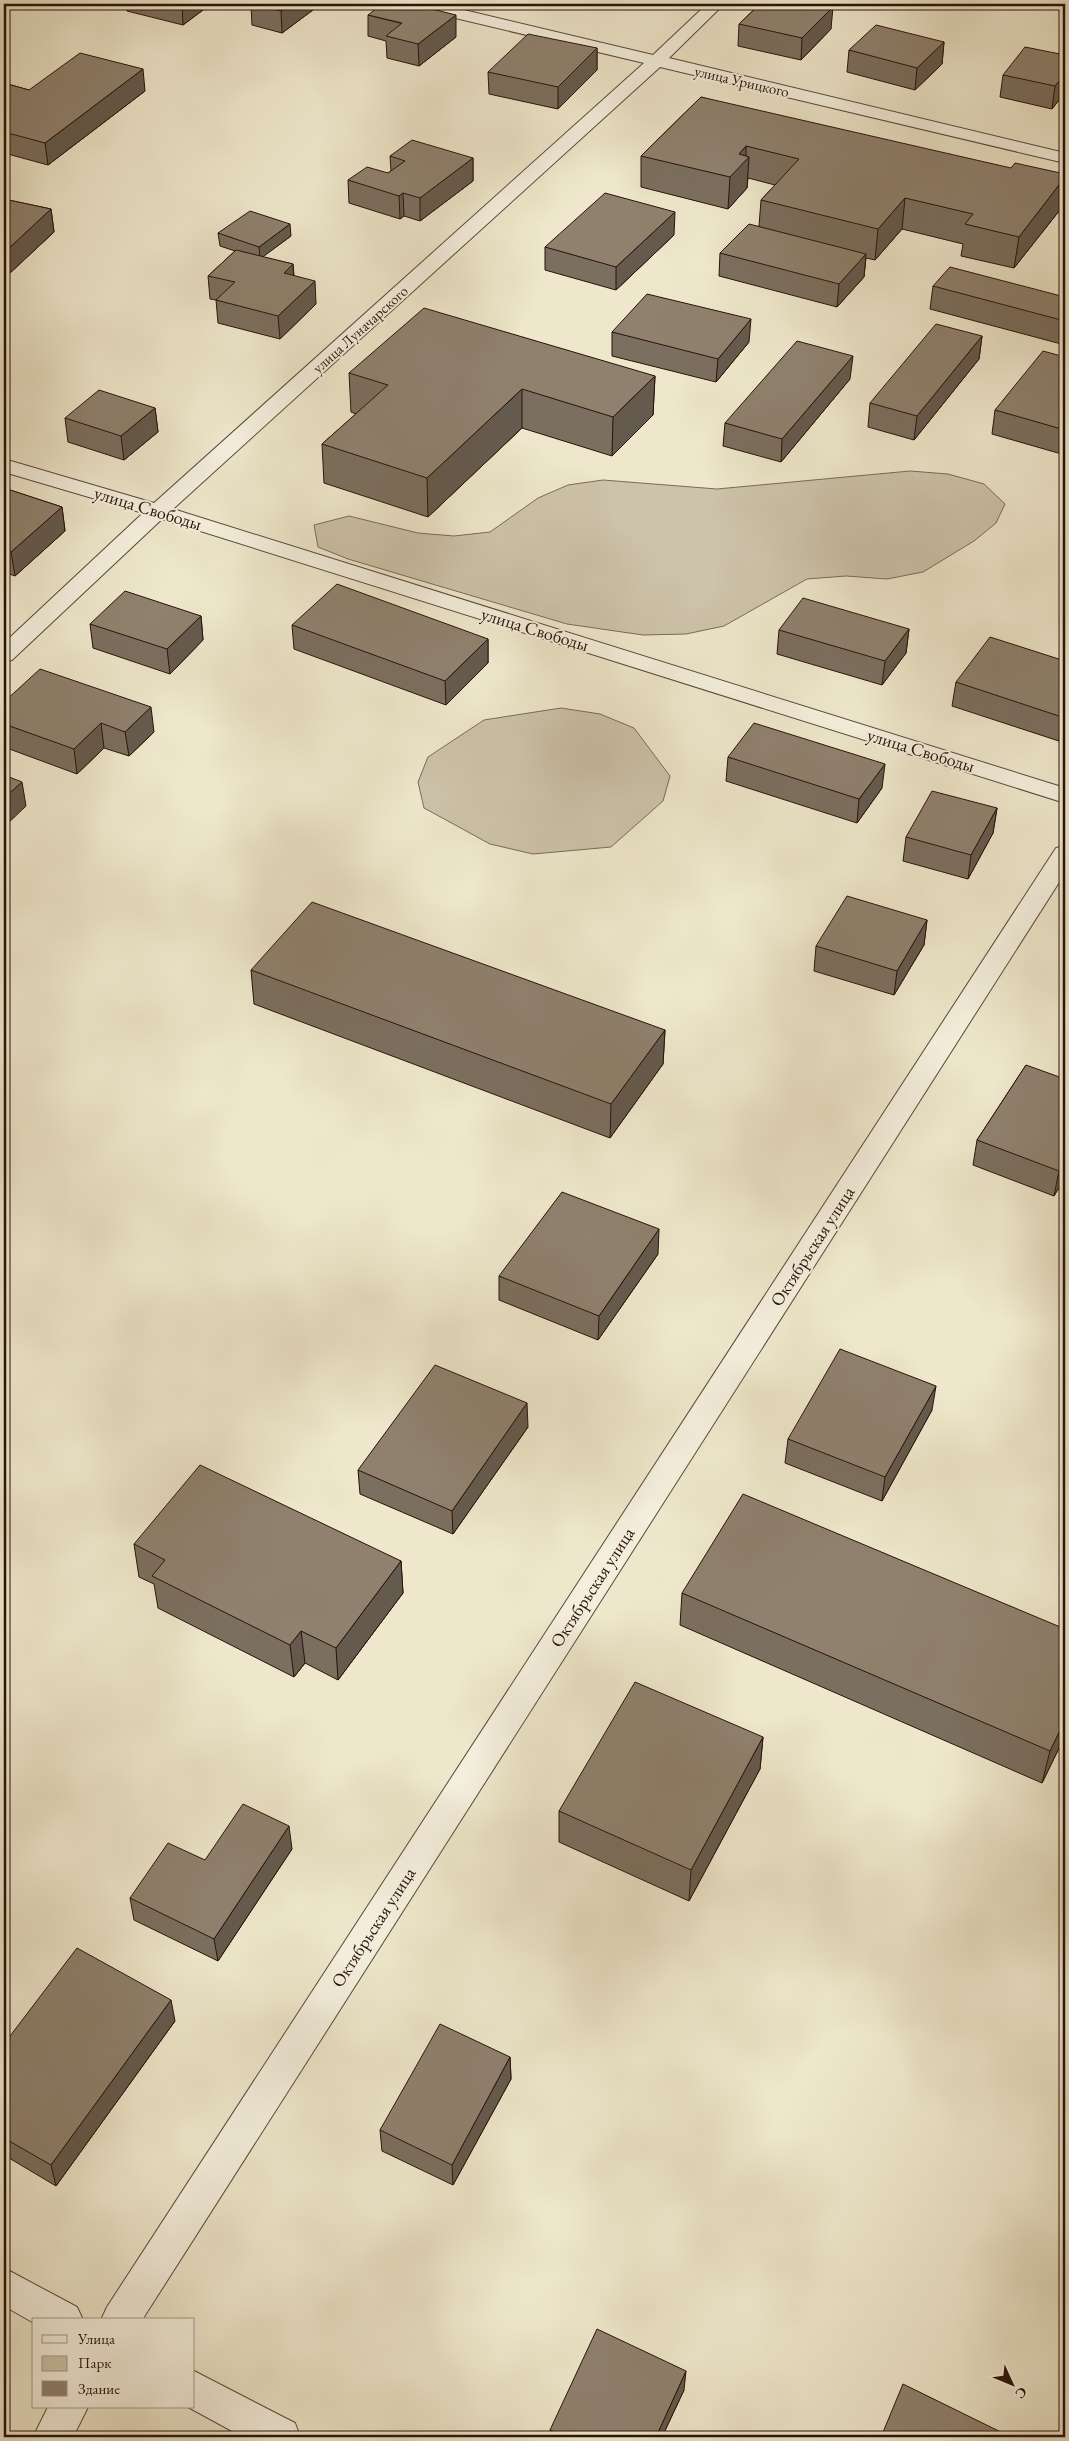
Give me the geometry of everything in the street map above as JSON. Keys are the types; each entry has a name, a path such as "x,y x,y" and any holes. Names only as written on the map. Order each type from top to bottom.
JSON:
{"street":[{"name":"улица Урицкого","path":"419,4 1065,158"},
{"name":"улица Луначарского","path":"4,654 158,511 716,4"},
{"name":"улица Свободы","path":"4,465 158,511 1065,796"},
{"name":"Октябрьская улица","path":"121,2318 1065,854"},
{"path":"4,2286 60,2318"},
{"path":"195,2391 281,2437"},
{"path":"52,2437 68,2408"}],"green space":[{"path":"910,471 948,474 984,484 1005,504 996,523 974,541 923,572 887,579 846,576 807,579 724,626 686,634 643,635 567,624 348,559 318,547 314,525 349,516 418,533 454,536 490,532 538,498 568,485 603,480 717,489"},
{"path":"561,708 600,714 634,728 670,776 663,801 611,847 533,854 490,844 424,808 418,782 428,757 484,720"}],"building":[{"path":"252,4 291,4 281,11"},
{"path":"382,4 412,4 456,15 418,44 386,36 402,23 368,15"},
{"path":"760,4 817,4 833,7 802,38 739,24"},
{"path":"876,25 944,42 917,68 849,50"},
{"path":"528,34 597,48 558,87 488,72"},
{"path":"1025,47 1065,55 1065,74 1055,86 1003,75"},
{"path":"80,53 143,69 45,143 4,132 4,83 29,90"},
{"path":"701,97 1011,168 1015,163 1065,174 1065,177 1019,237 965,224 973,214 905,198 878,229 761,200 799,159 746,146 739,154 749,157 730,177 641,156"},
{"path":"412,140 473,158 420,198 403,193 399,196 348,180 367,167 388,173 405,161 390,156"},
{"path":"605,193 675,212 616,267 545,247"},
{"path":"4,199 51,209 7,250 4,249"},
{"path":"250,211 290,224 259,247 218,233"},
{"path":"749,224 866,254 839,284 720,253"},
{"path":"236,250 293,264 284,273 315,281 278,316 216,300 235,282 208,276"},
{"path":"950,267 1065,297 1065,321 933,286"},
{"path":"647,294 751,319 718,359 612,332"},
{"path":"424,308 655,376 613,417 522,389 427,478 322,444 388,385 349,373"},
{"path":"936,324 982,336 917,416 870,403"},
{"path":"797,341 853,356 782,439 725,423"},
{"path":"1043,351 1065,357 1065,430 995,410"},
{"path":"99,390 155,408 121,436 65,418"},
{"path":"4,488 62,507 11,552 4,550"},
{"path":"337,584 488,639 445,681 292,625"},
{"path":"125,591 201,616 167,649 90,624"},
{"path":"803,598 909,629 885,661 779,630"},
{"path":"990,637 1065,661 1065,718 956,682"},
{"path":"40,669 151,707 125,732 101,723 74,749 4,724 4,702"},
{"path":"754,723 885,764 859,799 728,757"},
{"path":"4,775 22,782 4,798"},
{"path":"932,791 997,808 971,855 906,837"},
{"path":"847,896 927,920 897,971 816,946"},
{"path":"312,902 665,1030 611,1104 251,970"},
{"path":"1026,1065 1065,1079 1065,1161 1059,1171 977,1140"},
{"path":"562,1192 659,1229 599,1316 499,1276"},
{"path":"840,1349 936,1386 885,1477 788,1439"},
{"path":"435,1365 527,1403 452,1511 358,1470"},
{"path":"200,1465 401,1561 336,1648 301,1631 290,1645 152,1576 165,1560 134,1544"},
{"path":"743,1494 1065,1629 1065,1720 1050,1751 682,1593"},
{"path":"635,1682 763,1737 691,1870 559,1811"},
{"path":"243,1804 289,1826 214,1939 130,1898 168,1843 205,1860"},
{"path":"77,1948 171,2000 51,2165 4,2138 4,2044"},
{"path":"440,2024 510,2057 452,2165 380,2130"},
{"path":"597,2329 686,2371 656,2437 565,2437 550,2430"},
{"path":"903,2384 1011,2437 881,2437"}]}
